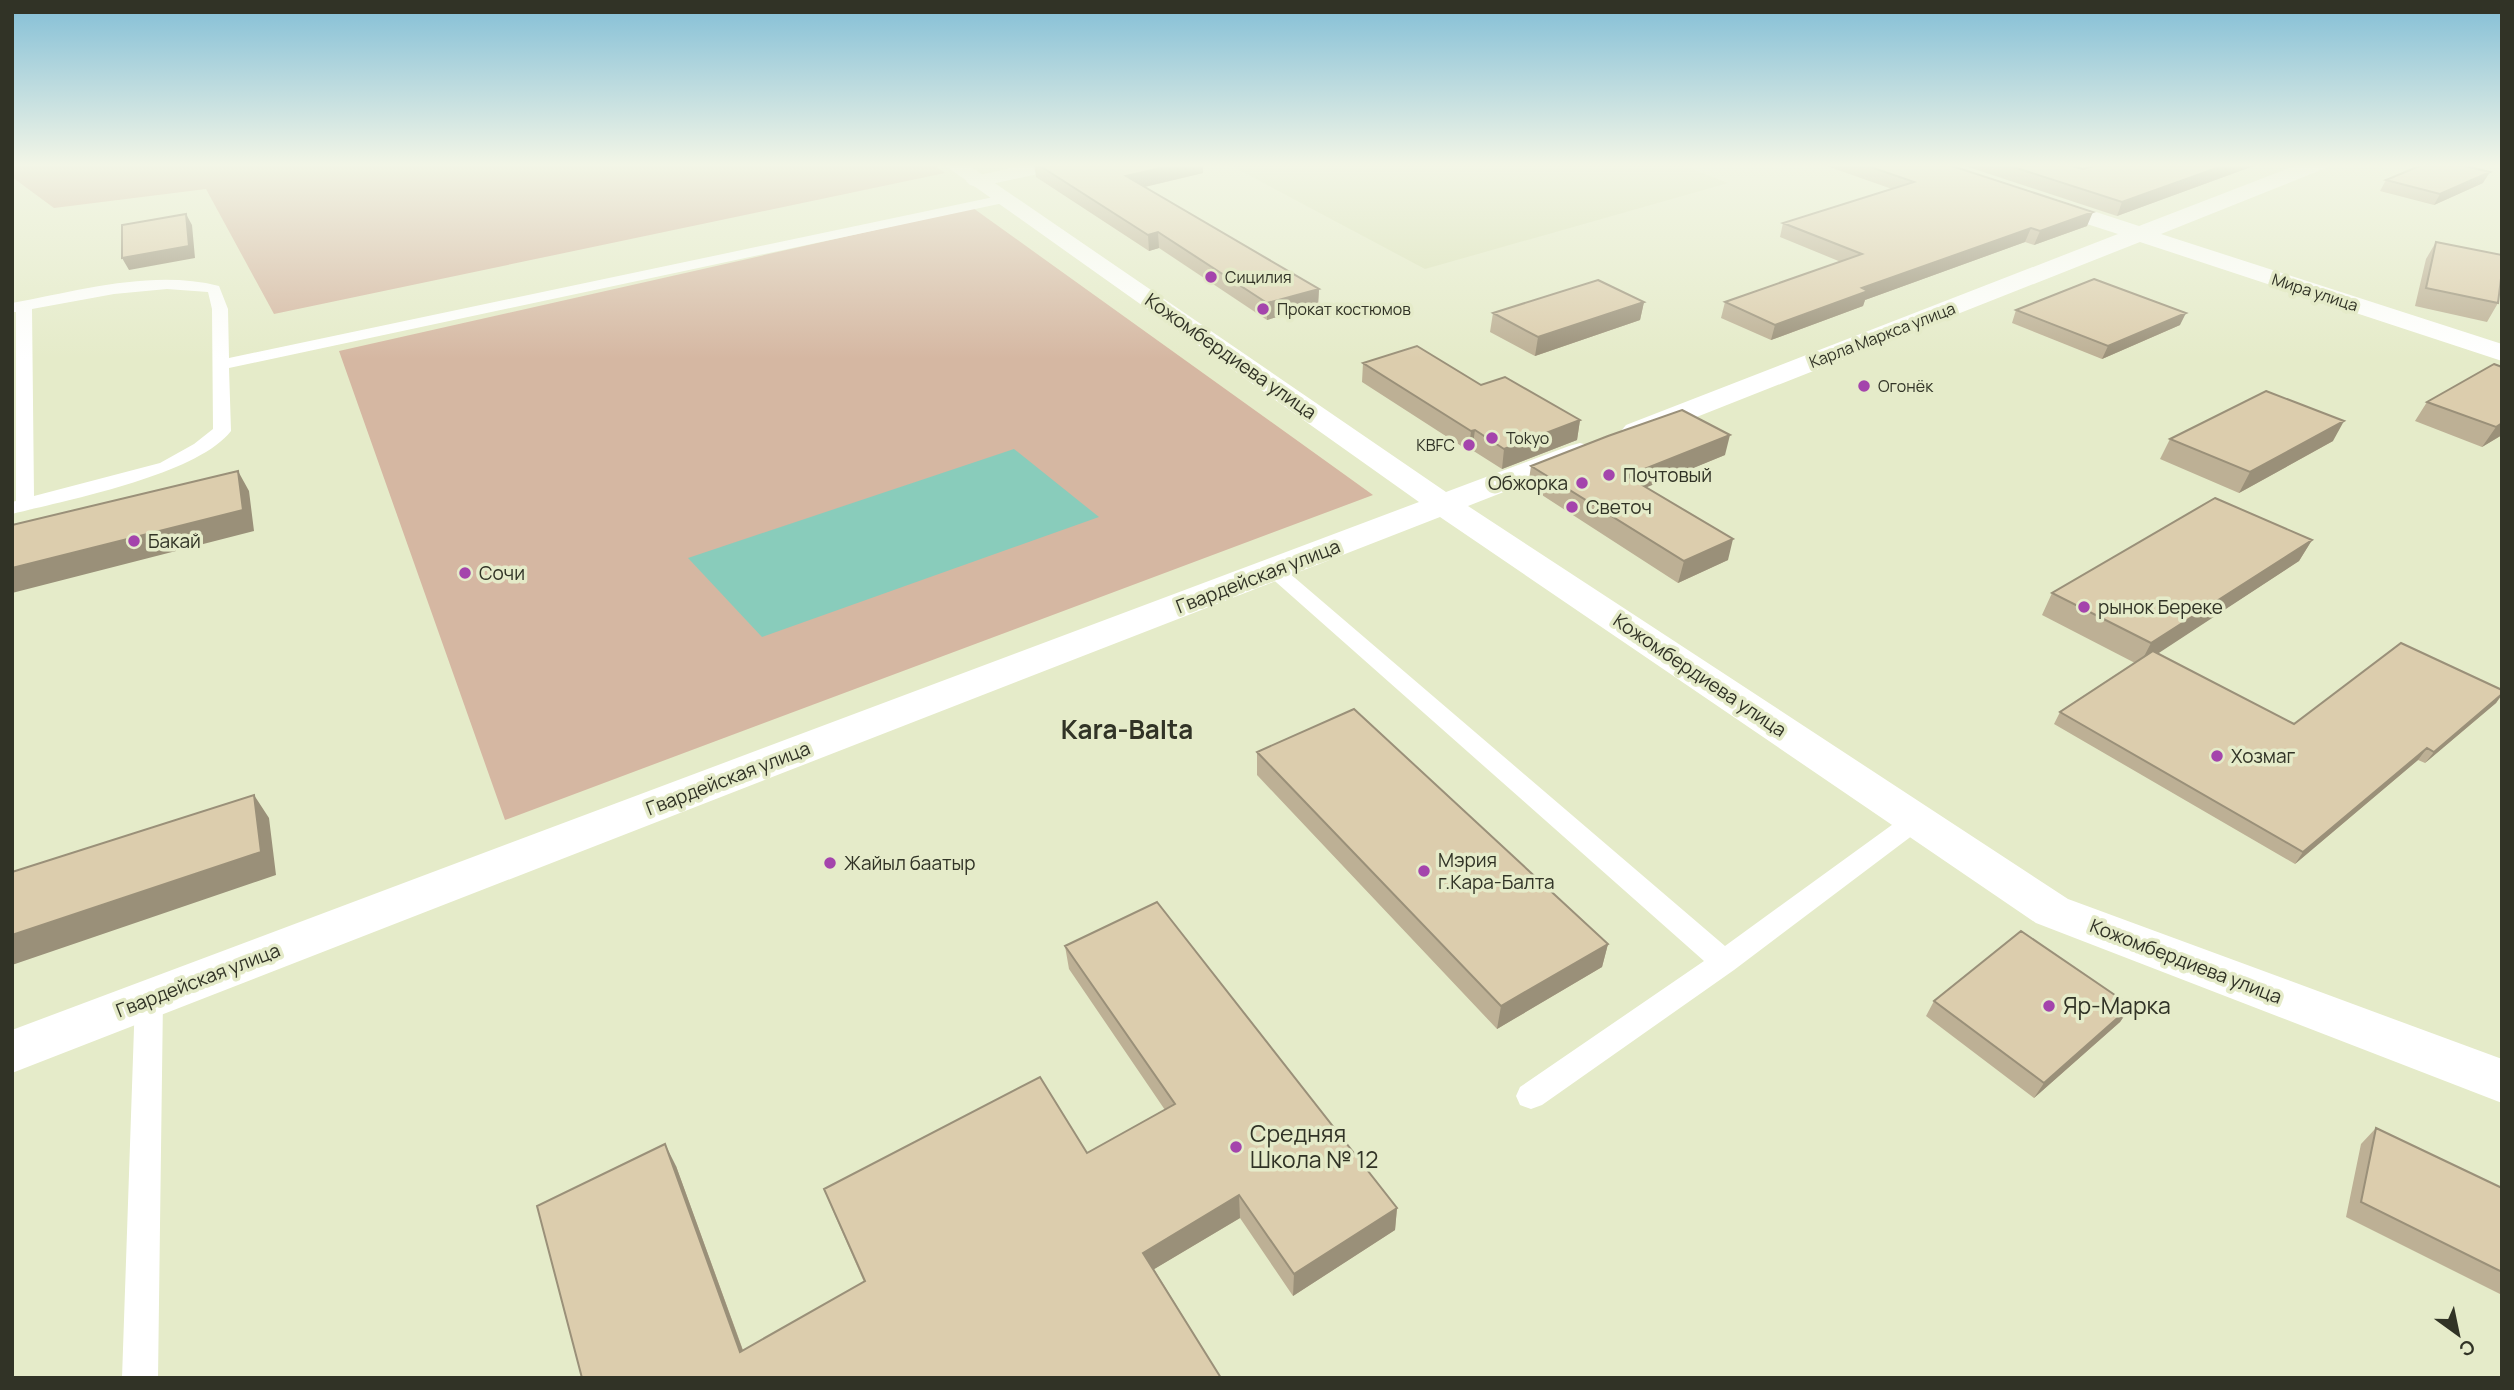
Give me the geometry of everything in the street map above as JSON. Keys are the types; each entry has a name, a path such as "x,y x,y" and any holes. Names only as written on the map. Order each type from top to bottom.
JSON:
{"street":[{"name":"Кожомбердиева улица","path":"1047,229 1444,505 2052,911 2502,1081"},
{"name":"Мира улица","path":"2123,229 2502,353"},
{"name":"Карла Маркса улица","path":"1444,505 2156,229"},
{"name":"Гвардейская улица","path":"12,1052 1444,505"}],"lane":[{"path":"221,365 781,229"},
{"path":"159,285 199,285 214,289 220,309 221,365 222,431 200,448 166,467 19,506 18,307 159,285"},
{"path":"1274,569 1724,962"},
{"path":"1531,1096 1724,962 1916,820"},
{"path":"140,1378 149,999"}],"shaded area":[{"path":"228,229 679,229 274,314"},
{"path":"880,229 1002,229 1373,495 505,820 339,351"},
{"path":"1350,229 1566,229 1425,269"}],"water":[{"path":"1014,449 1099,517 762,637 688,558"}],"building":[{"path":"122,229 187,229 189,246 122,258"},
{"path":"1138,229 1216,229 1319,289 1267,303 1158,232 1148,235"},
{"path":"1798,229 2029,229 1862,288 1868,291 1775,325 1725,302 1862,254"},
{"path":"2436,242 2502,255 2498,303 2426,288"},
{"path":"2094,279 2186,313 2108,346 2016,310"},
{"path":"1598,280 1644,302 1538,337 1493,313"},
{"path":"1417,346 1481,385 1505,377 1580,420 1504,449 1363,363"},
{"path":"2494,364 2502,367 2502,423 2496,427 2427,402"},
{"path":"2266,391 2344,421 2250,472 2170,439"},
{"path":"1682,410 1730,435 1627,476 1733,539 1684,561 1531,466 1608,436"},
{"path":"238,471 243,510 12,568 12,525"},
{"path":"2215,498 2312,540 2151,643 2052,593"},
{"path":"2401,643 2502,690 2502,694 2434,752 2427,748 2303,852 2060,712 2153,651 2294,724"},
{"name":"Мэрия г.Кара-Балта","path":"1354,709 1608,944 1501,1006 1257,752"},
{"path":"254,795 261,852 12,935 12,872"},
{"name":"Средняя Школа № 12","path":"1157,902 1397,1208 1294,1274 1239,1195 1143,1253 1221,1378 582,1378 537,1206 665,1144 740,1352 865,1281 824,1189 1040,1077 1087,1153 1175,1104 1065,946"},
{"path":"2021,931 2131,1006 2044,1083 1934,1001"},
{"path":"2376,1128 2502,1188 2502,1272 2361,1202"}],"place":[{"name":"Сицилия","path":"1211,277"},
{"name":"Прокат костюмов","path":"1263,309"},
{"name":"Огонёк","path":"1864,386"},
{"name":"Tokyo","path":"1492,438"},
{"name":"KBFC","path":"1469,445"},
{"name":"Почтовый","path":"1609,475"},
{"name":"Обжорка","path":"1582,483"},
{"name":"Светоч","path":"1572,507"},
{"name":"Бакай","path":"134,541"},
{"name":"Сочи","path":"465,573"},
{"name":"рынок Береке","path":"2084,607"},
{"name":"Хозмаг","path":"2217,756"},
{"name":"Жайыл баатыр","path":"830,863"},
{"name":"Мэрия г.Кара-Балта","path":"1424,871"},
{"name":"Яр-Марка","path":"2049,1006"},
{"name":"Средняя Школа № 12","path":"1236,1147"}],"district":[{"name":"Kara-Balta","path":"1127,730"}]}
